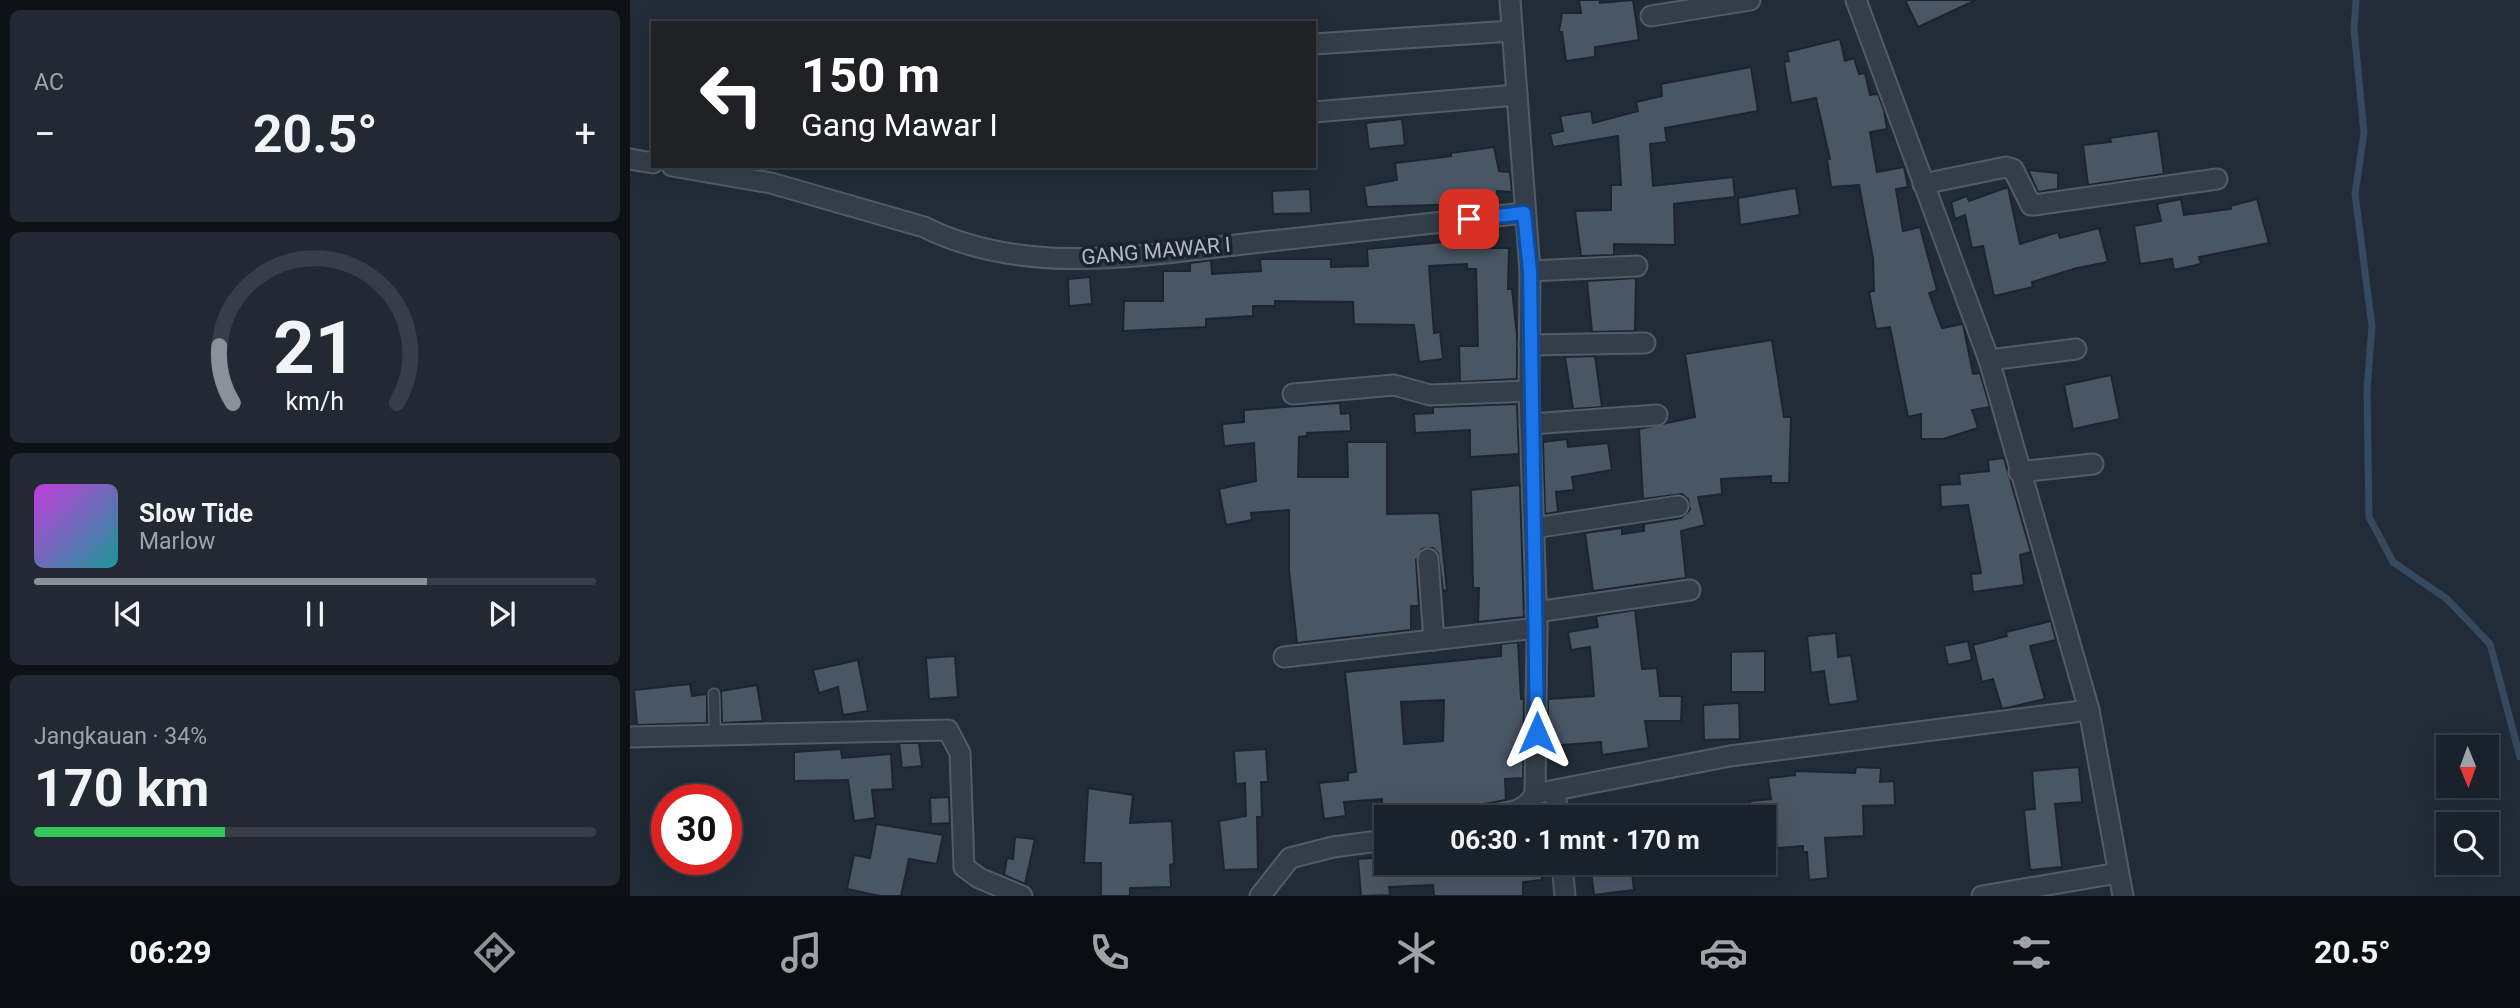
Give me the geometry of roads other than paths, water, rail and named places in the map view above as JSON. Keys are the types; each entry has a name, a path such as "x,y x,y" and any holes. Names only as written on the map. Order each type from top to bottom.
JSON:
{"street":[{"path":"1510,0 1530,271 1530,424 1536,620 1535,794 1529,805"},
{"path":"1651,16 1750,0"},
{"path":"1856,0 1989,360 2089,710 2123,896"},
{"path":"1316,44 1512,31"},
{"path":"1316,112 1517,95"},
{"path":"630,159 651,163"},
{"path":"1923,184 2006,167 2013,170 2031,205 2034,205 2217,179"},
{"name":"GANG MAWAR I","path":"684,168 771,183 924,227 946,238 1021,257 1118,258 1524,213"},
{"path":"1530,271 1637,266"},
{"path":"1529,345 1645,343"},
{"path":"1989,360 2076,349"},
{"path":"1293,394 1394,385 1430,394 1530,391"},
{"path":"1530,424 1657,415"},
{"path":"2019,472 2093,464"},
{"path":"1534,528 1678,506"},
{"path":"1428,559 1434,639"},
{"path":"1284,657 1434,639 1690,590"},
{"path":"1535,794 1730,756 2089,710"},
{"path":"630,737 948,730 960,753 964,867 979,878 1022,896"},
{"path":"1555,791 1557,805"},
{"path":"1260,896 1290,858 1333,847 1374,841"},
{"path":"1982,896 2118,873"},
{"path":"1563,875 1565,896"}],"lane":[{"path":"714,694 715,735"}],"waterway":[{"path":"2356,0 2354,29 2364,133 2355,194 2372,326 2367,390 2369,517 2393,562 2447,599 2490,644 2520,757"}]}
